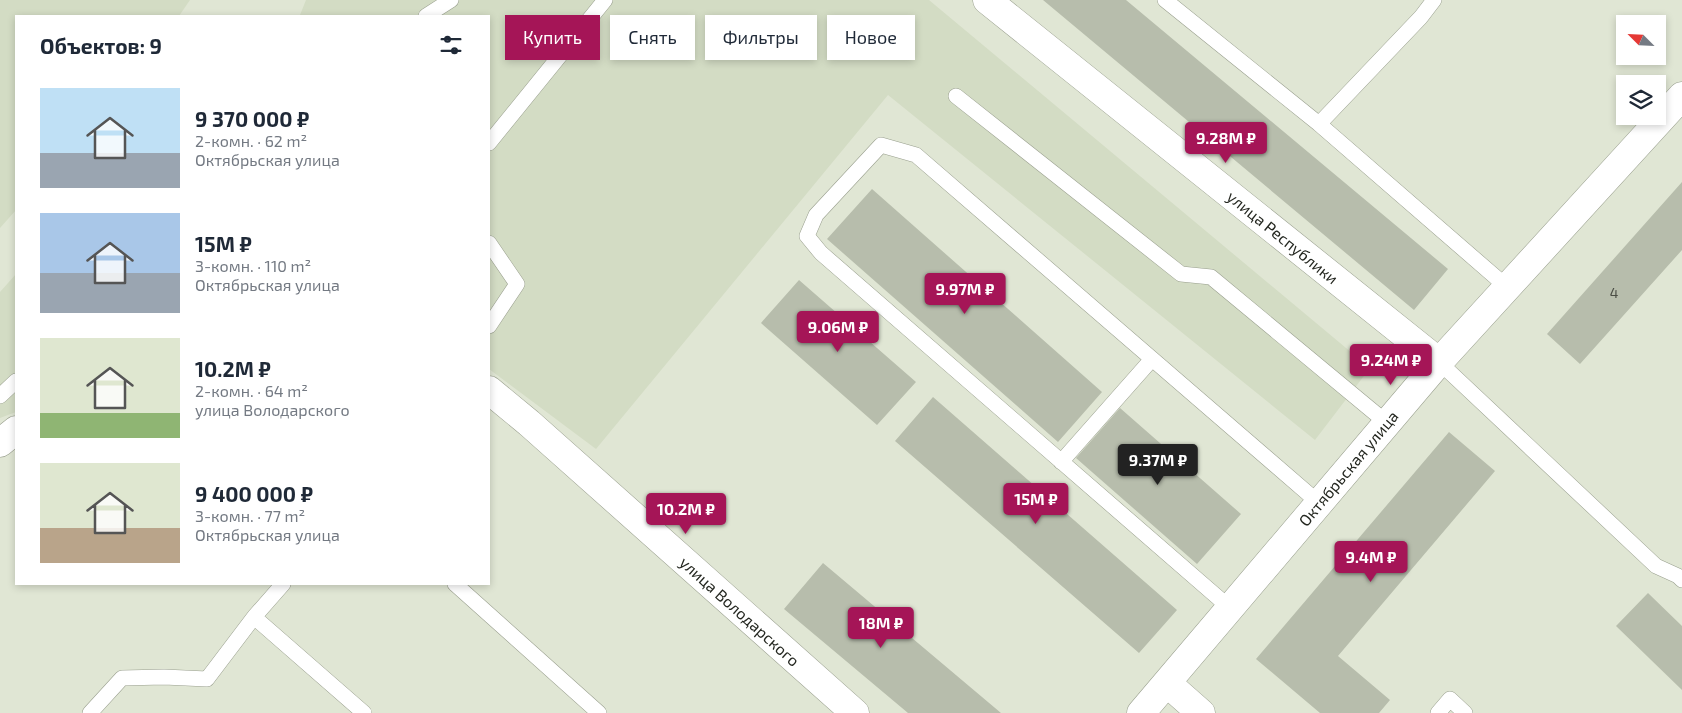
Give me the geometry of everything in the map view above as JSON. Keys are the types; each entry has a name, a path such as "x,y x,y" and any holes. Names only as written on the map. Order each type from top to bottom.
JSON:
{"street":[{"name":"улица Республики","path":"987,0 1439,362"},
{"name":"Октябрьская улица","path":"1141,713 1439,362 1682,96"},
{"name":"улица Володарского","path":"490,391 529,423 855,713"},
{"path":"0,443 15,431"},
{"path":"1167,682 1202,713"}],"lane":[{"path":"428,15 451,0"},
{"path":"490,142 605,0"},
{"path":"1165,0 1319,124 1507,287"},
{"path":"1319,124 1421,17 1434,0"},
{"path":"956,96 1181,274 1211,277 1387,423"},
{"path":"1230,608 821,253 807,236 816,215 881,145 916,155 1319,503"},
{"path":"490,244 517,284 490,324"},
{"path":"1061,462 1152,359"},
{"path":"1439,362 1656,566 1678,576 1682,580"},
{"path":"0,396 15,382"},
{"path":"90,713 122,678 207,679 254,616 282,585"},
{"path":"456,585 599,713"},
{"path":"254,616 364,713"},
{"path":"1438,713 1450,699 1465,713"}],"shaded area":[{"path":"0,0 190,0 180,15 15,15 15,211 0,228"},
{"path":"306,0 929,0 1370,368 1315,440 888,95 596,449 490,370 490,15 300,15"},
{"path":"15,275 15,412 0,418 0,292"}],"building":[{"path":"1043,0 1126,0 1448,269 1414,310"},
{"path":"1682,182 1682,250 1580,364 1547,334"},
{"path":"872,189 1102,392 1058,442 827,239"},
{"path":"799,280 916,382 877,425 761,323"},
{"path":"933,397 1177,610 1139,653 895,441"},
{"path":"1120,408 1241,514 1197,564 1076,458"},
{"path":"1449,432 1495,471 1338,656 1390,700 1379,713 1320,713 1256,659"},
{"path":"823,563 1001,713 908,713 784,609"},
{"path":"1648,593 1682,626 1682,690 1616,626"}]}
